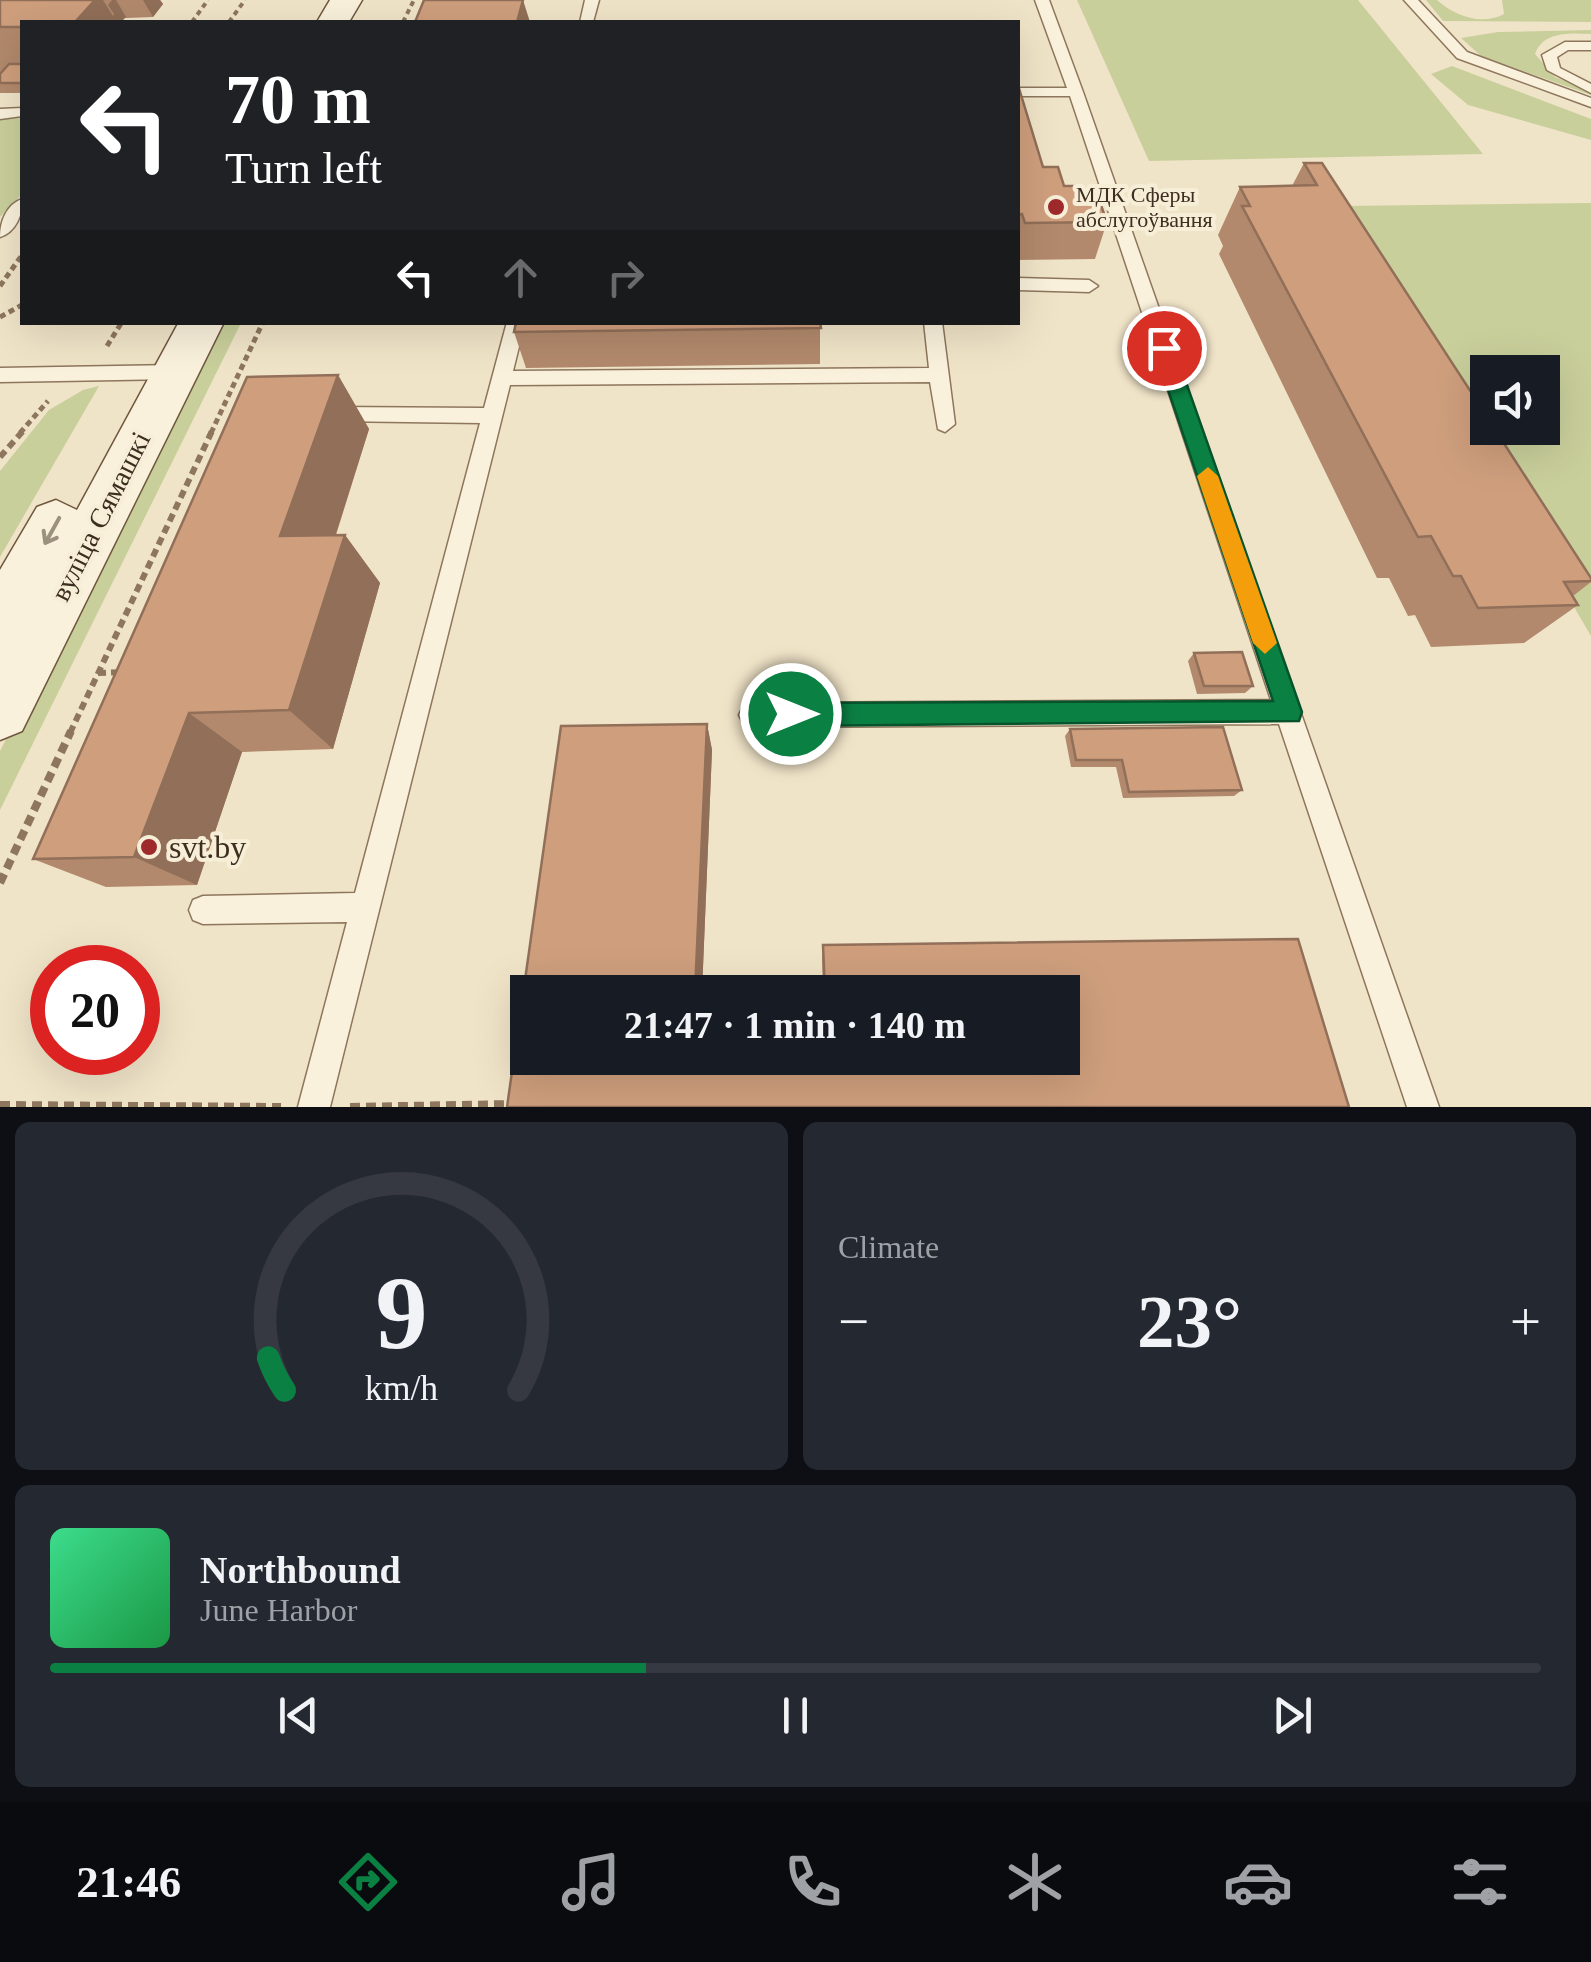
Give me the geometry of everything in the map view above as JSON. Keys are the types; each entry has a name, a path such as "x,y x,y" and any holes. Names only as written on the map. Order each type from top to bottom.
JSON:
{"main road":[{"name":"вуліца Сямашкі","path":"0,623 160,356 198,325"},
{"name":"вуліца Сямашкі","path":"0,710 160,356"}],"lane":[{"path":"1042,0 1424,1107"},
{"path":"1411,0 1462,54 1591,103"},
{"path":"1591,46 1554,50 1549,62 1565,78 1591,90"},
{"path":"1020,92 1076,92"},
{"path":"0,232 20,207"},
{"path":"1020,284 1089,286"},
{"path":"314,1107 515,325"},
{"path":"934,325 945,424"},
{"path":"0,375 160,356"},
{"path":"502,378 942,375"},
{"path":"306,413 494,416"},
{"path":"752,715 1290,712"},
{"path":"203,910 365,907"}],"path":[{"path":"231,20 246,0"},
{"path":"0,286 20,258"},
{"path":"0,882 262,325"},
{"path":"98,673 135,672"},
{"path":"0,1104 314,1107"},
{"path":"345,1107 528,1104"}],"green space":[{"path":"1077,0 1358,0 1483,154 1149,161"},
{"path":"1426,0 1437,0 1469,18 1486,19 1504,14 1502,0 1591,0 1591,22 1443,21"},
{"path":"1591,30 1591,34 1551,37 1535,54 1555,77 1591,91 1591,95 1481,56 1461,38 1498,32"},
{"path":"1452,66 1591,119 1591,140 1468,105 1431,74"},
{"path":"20,118 20,196 0,217 0,119"},
{"path":"1591,203 1591,636 1480,445 1560,445 1560,355 1470,355 1470,429 1340,206"},
{"path":"217,325 240,325 0,810 0,751"},
{"path":"99,386 0,557 0,471 49,410 83,390"}],"building":[{"path":"0,0 95,0 77,20 20,20 20,27 0,27"},
{"path":"424,0 523,0 518,20 416,20"},
{"path":"9,64 20,64 20,83 0,83 0,74"},
{"path":"1020,92 1043,167 1058,167 1064,186 1075,186 1078,194 1097,194 1107,222 1025,223"},
{"path":"1304,163 1322,163 1470,390 1470,445 1505,445 1591,578 1564,582 1578,605 1478,608 1461,576 1453,576 1431,536 1418,537 1242,206 1250,206 1240,187 1317,185"},
{"path":"515,325 821,328 514,332"},
{"path":"338,375 280,536 345,535 289,710 189,713 134,857 33,859 247,377"},
{"path":"1242,652 1253,686 1204,686 1194,653"},
{"path":"707,724 696,975 526,975 561,726"},
{"path":"1223,727 1242,790 1129,792 1122,760 1076,760 1070,729"},
{"path":"1298,939 1349,1107 507,1107 512,1075 1080,1075 1080,975 824,975 823,945"}],"slow traffic":[{"path":"1208,476 1265,643"}],"place":[{"name":"МДК Сферы абслугоўвання","path":"1056,207"},
{"name":"svt.by","path":"149,847"}],"route":[{"path":"791,714 1290,712 1164,348"}]}
